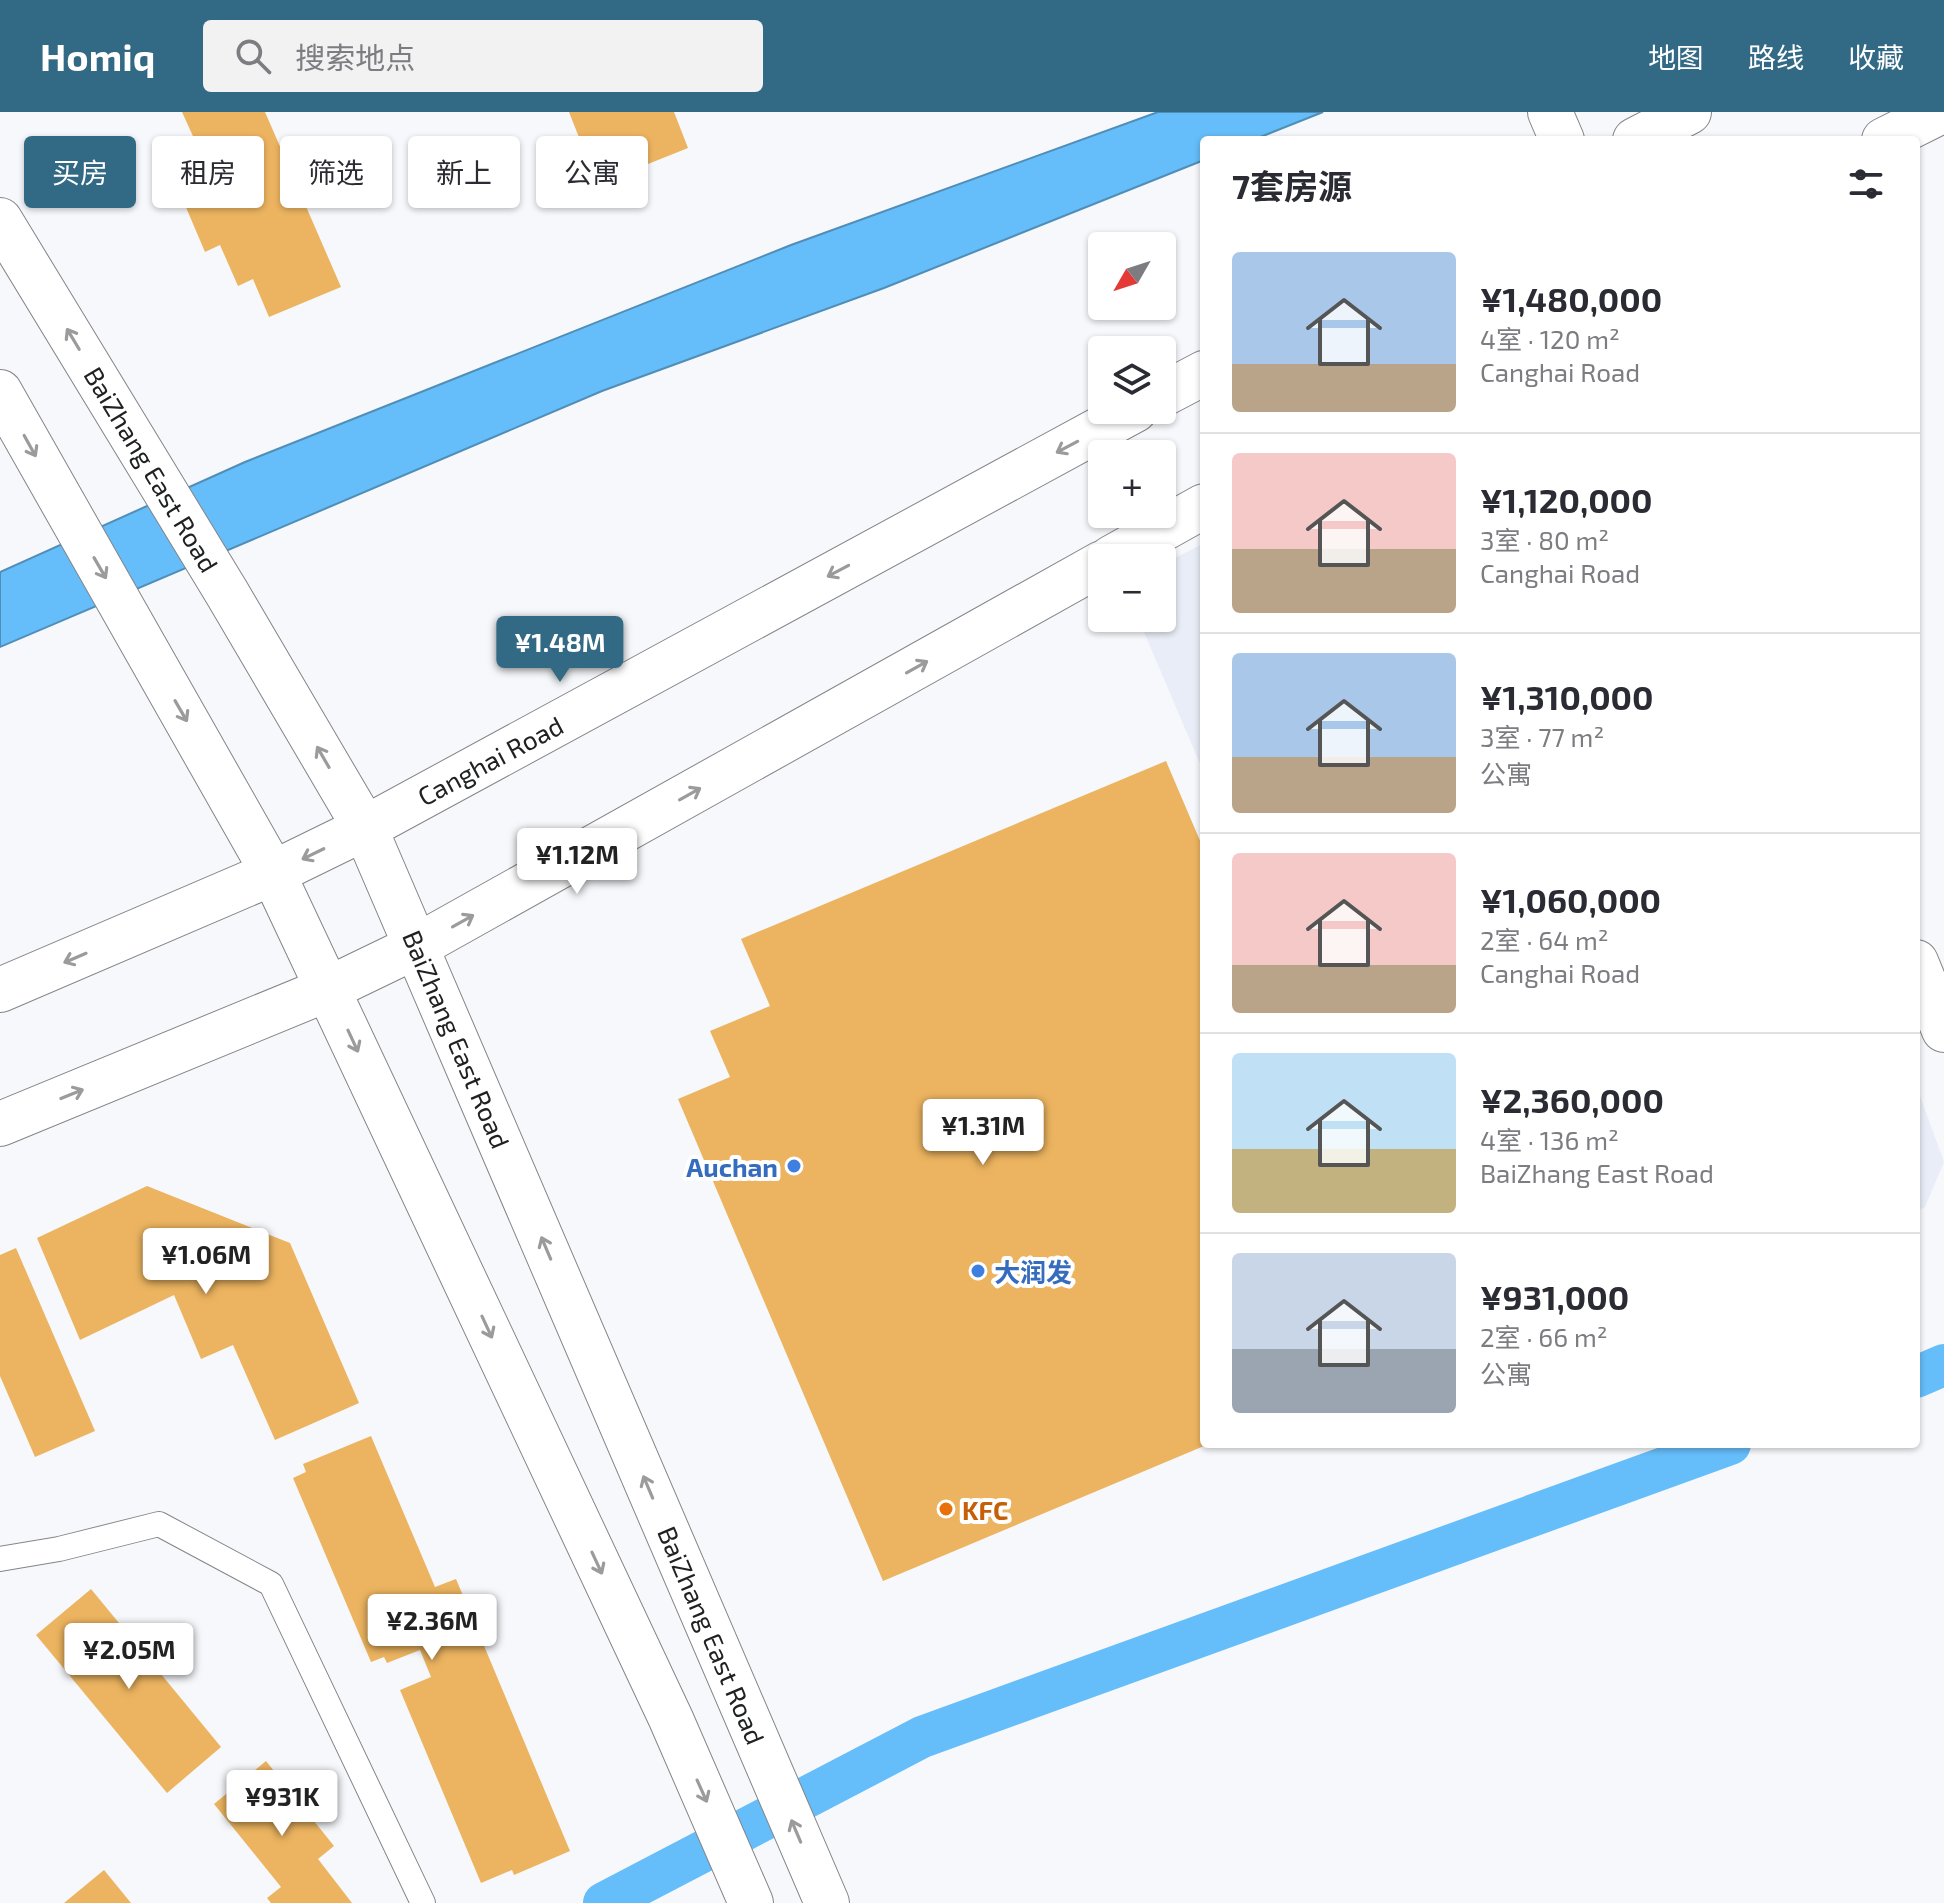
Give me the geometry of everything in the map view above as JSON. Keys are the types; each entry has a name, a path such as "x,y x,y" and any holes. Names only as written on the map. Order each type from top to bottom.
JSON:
{"main road":[{"path":"1550,112 1560,136"},
{"path":"1643,136 1689,112"},
{"path":"1892,136 1940,112"},
{"name":"BaiZhang East Road","path":"0,220 227,593 365,828 827,1903"},
{"path":"1176,388 1200,375"},
{"path":"0,392 273,873 671,1719 751,1903"},
{"name":"Canghai Road","path":"0,990 273,873 365,828 1109,424"},
{"path":"1136,544 1200,508"},
{"path":"0,1124 328,989 417,946 1088,571"},
{"path":"1920,972 1944,1030"}],"lane":[{"path":"0,1559 59,1549 159,1524 271,1584 423,1903"}],"shaded area":[{"path":"1200,545 1200,764 1144,632 1176,632 1176,558"},
{"path":"1920,1096 1944,1162 1925,1207 1920,1209"}],"water":[{"path":"1158,112 1323,112 1263,136 1200,136 1200,162 884,288 602,391 0,647 0,572 245,462 791,245"}],"building":[{"path":"182,112 265,112 280,147 280,208 307,208 341,287 269,317 253,279 238,286 220,245 205,252 186,208 264,208 264,136 193,136"},
{"path":"569,112 674,112 688,148 648,164 648,136 578,136"},
{"name":"大润发","path":"1166,761 1200,841 1200,1448 883,1581 678,1099 730,1077 710,1031 770,1006 741,939"},
{"path":"147,1186 290,1243 359,1403 275,1440 233,1345 201,1359 174,1295 80,1340 37,1238"},
{"path":"16,1248 95,1431 35,1457 0,1376 0,1255"},
{"path":"371,1436 435,1587 456,1579 570,1851 514,1875 512,1870 481,1883 400,1690 431,1677 420,1650 387,1663 384,1657 371,1662 293,1478 306,1472 303,1464"},
{"path":"91,1589 221,1747 167,1793 36,1635"},
{"path":"266,1761 334,1846 318,1859 352,1903 271,1903 267,1898 281,1887 214,1804"},
{"path":"104,1870 131,1903 64,1903"}],"waterway":[{"path":"1920,1375 1944,1365"},
{"path":"604,1903 922,1737 1719,1448"}],"place":[{"name":"Auchan","path":"794,1166"},
{"name":"大润发","path":"978,1271"},
{"name":"KFC","path":"946,1509"}]}
